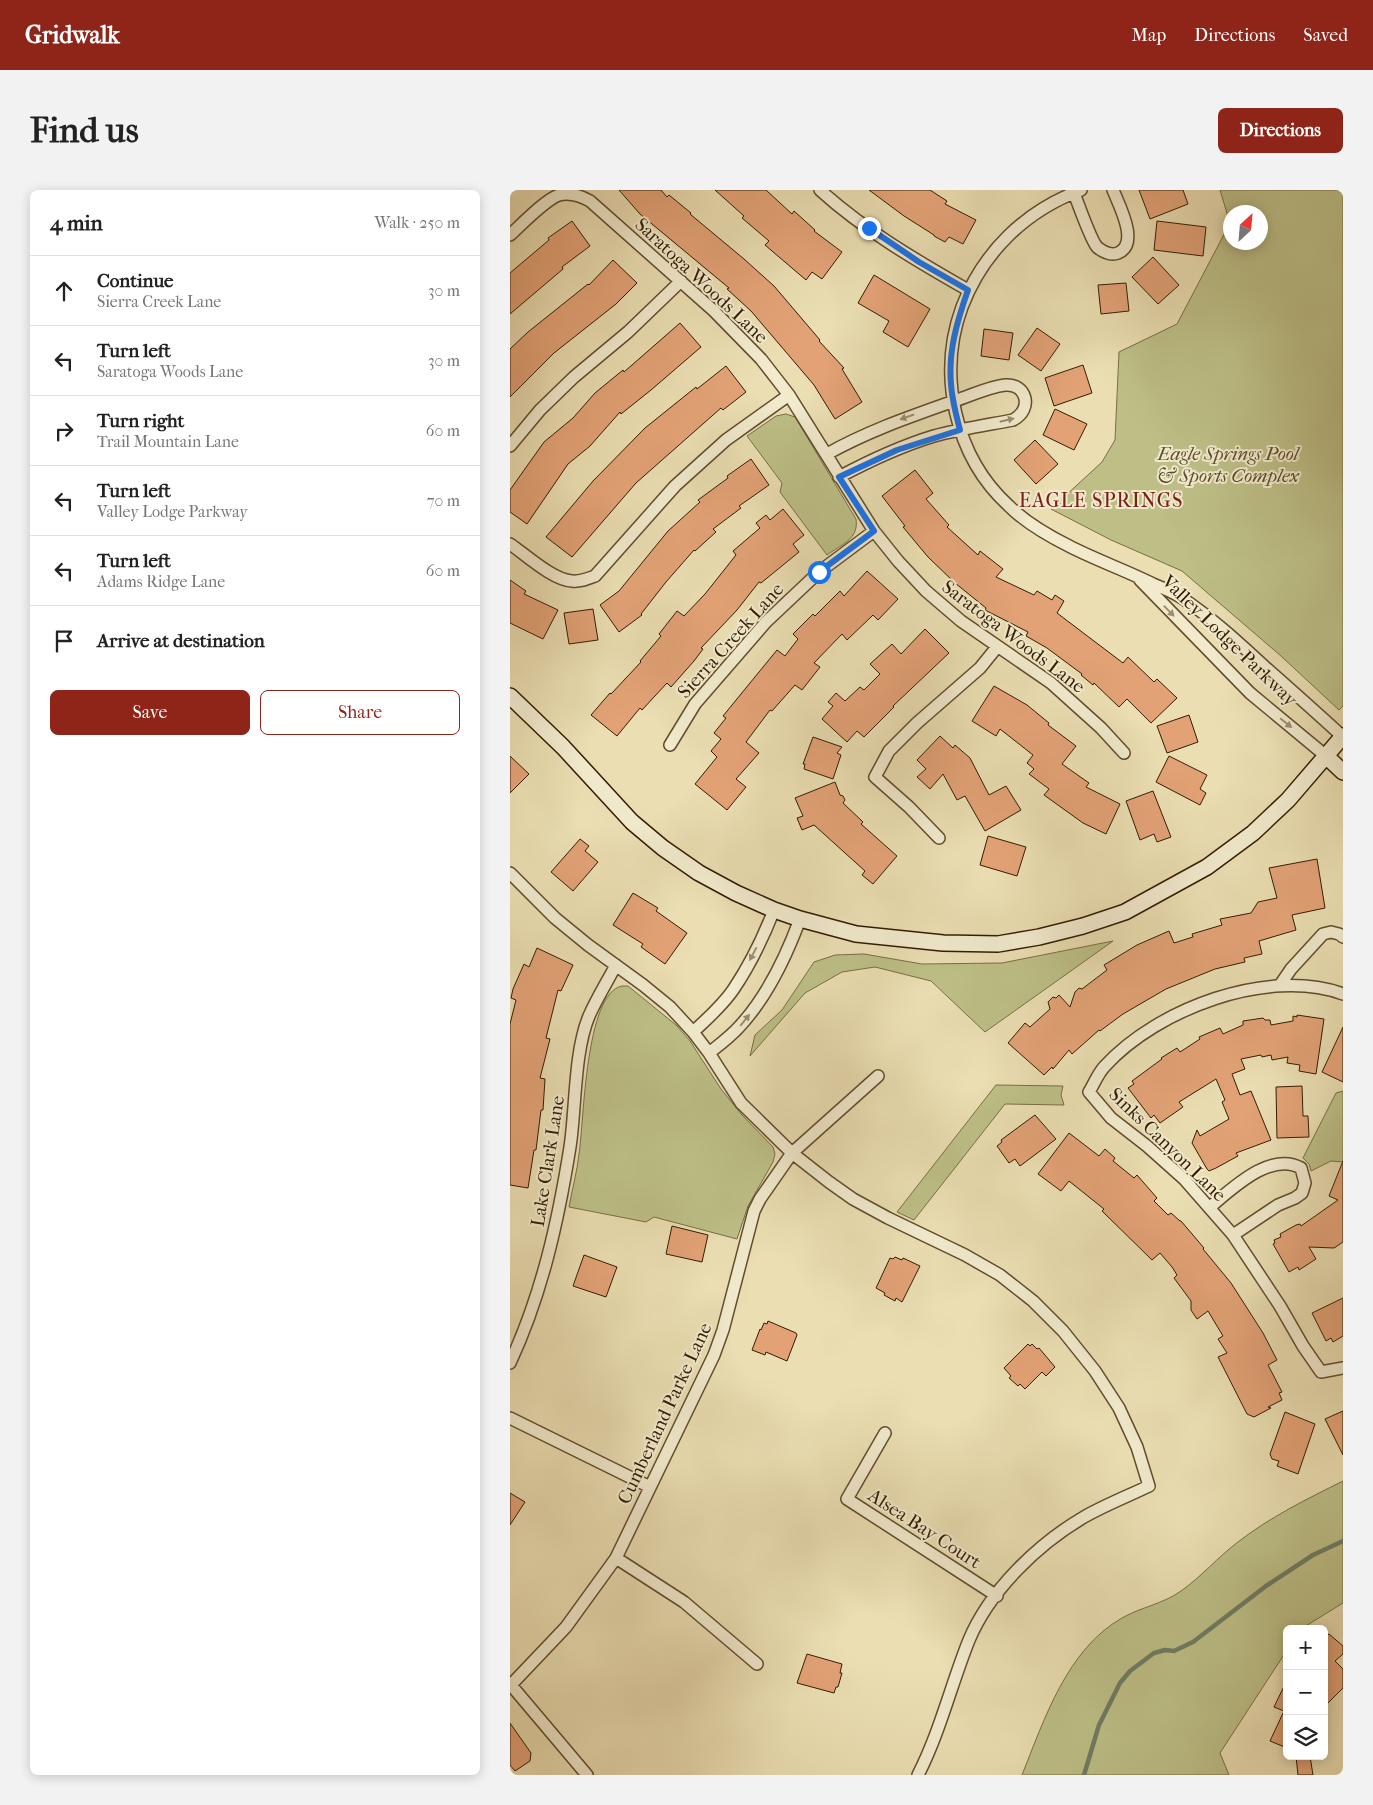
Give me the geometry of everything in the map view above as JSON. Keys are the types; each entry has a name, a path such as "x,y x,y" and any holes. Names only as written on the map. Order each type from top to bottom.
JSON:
{"street":[{"path":"820,190 869,228 919,262 968,290"},
{"path":"1076,191 1095,245 1104,252 1112,254 1120,252 1126,246 1128,238 1128,229 1113,190"},
{"name":"Valley Lodge Parkway","path":"1076,191 1042,209 1020,224 997,246 980,269 968,290 960,314 951,354 950,385 960,430 968,451 986,480 1008,506 1034,527 1069,546 1180,596 1214,621 1343,737"},
{"name":"Saratoga Woods Lane","path":"510,235 551,199 560,195 579,195 590,200 681,281 743,339 761,359 789,395 874,531 898,561 926,591 961,621 1051,684 1101,728 1124,753"},
{"path":"510,446 530,422 567,384 628,332 681,281"},
{"path":"827,454 853,439 887,424 1006,385 1012,386 1024,395 1026,402 1025,410 1013,420 960,430 897,450 839,477"},
{"path":"510,544 556,576 570,581 582,581 594,576 675,486 714,450 789,395"},
{"name":"Sierra Creek Lane","path":"670,745 695,704 766,622 819,572 874,531"},
{"name":"Valley Lodge Parkway","path":"1135,575 1250,693 1343,772"},
{"path":"939,838 909,807 875,777 889,751 917,723 980,668 997,647"},
{"path":"510,696 563,747 632,822 663,848 699,873 736,894 800,919 856,934 943,943 998,944 1039,937 1083,926 1125,912 1207,867 1253,834 1288,800 1343,737"},
{"path":"510,873 555,918 670,1007 709,1053 741,1103 792,1153 853,1199 965,1255 1000,1275 1033,1301 1062,1331 1100,1378 1119,1408 1137,1447 1149,1486 1085,1516 1060,1532 1033,1554 1010,1577 985,1611 970,1638 936,1735 918,1775"},
{"path":"693,1032 717,1009 733,990 763,936 774,910"},
{"path":"709,1053 738,1028 756,1006 778,970 800,919"},
{"path":"1280,985 1291,969 1323,934 1331,932 1343,937"},
{"name":"Lake Clark Lane","path":"510,1363 534,1306 549,1255 560,1206 570,1146 580,1051 589,1016 616,965"},
{"path":"1280,985 1311,987 1343,994"},
{"name":"Sinks Canyon Lane","path":"1280,985 1244,991 1210,1001 1169,1019 1138,1036 1104,1067 1089,1092 1111,1118 1147,1146 1184,1179 1232,1234 1321,1372 1343,1368"},
{"name":"Cumberland Parke Lane","path":"510,1686 566,1627 616,1558 714,1355 723,1330 754,1212 760,1199 792,1153 878,1076"},
{"path":"1210,1208 1251,1175 1274,1165 1285,1163 1294,1164 1301,1168 1305,1183 1302,1193 1278,1205 1232,1234"},
{"path":"510,1418 650,1487"},
{"name":"Alsea Bay Court","path":"885,1433 848,1499 996,1596"},
{"path":"616,1558 684,1602 756,1664"},
{"path":"510,1686 587,1775"}],"green space":[{"name":"Eagle Springs Pool & Sports Complex","path":"1220,190 1343,190 1343,706 1339,710 1281,656 1182,571 1111,540 1051,509 1102,462 1115,440 1119,352 1177,324 1223,236 1223,250 1268,250 1268,205 1225,205"},
{"path":"786,414 795,417 856,519 855,532 852,536 844,544 827,555 780,492 782,483 747,436 776,416"},
{"path":"1113,941 985,1032 931,981 875,967 842,972 805,993 750,1056 755,1035 782,1010 814,962 835,955 864,954 922,964 1002,963"},
{"path":"622,986 628,986 676,1025 690,1041 721,1089 742,1115 773,1147 775,1154 773,1162 748,1206 737,1239 654,1217 646,1222 569,1207 578,1161 588,1061 593,1034 600,1011 610,994"},
{"path":"996,1085 1063,1086 1061,1095 1064,1105 1005,1104 914,1220 897,1212"},
{"path":"1343,1091 1343,1162 1331,1161 1311,1171 1309,1164 1303,1158 1336,1093"},
{"path":"1343,1481 1343,1603 1307,1625 1283,1625 1283,1656 1220,1753 1229,1775 1022,1775 1049,1709 1060,1688 1086,1648 1103,1631 1129,1614 1174,1595 1250,1533 1289,1509"}],"building":[{"path":"619,190 661,190 667,197 669,195 744,259 774,286 844,368 842,369 862,402 835,419 814,385 751,311 727,289 729,288 640,214"},
{"path":"715,190 766,190 792,214 794,211 814,231 842,252 822,279 812,272 806,280 765,245 769,241 742,218 744,216"},
{"path":"869,190 930,190 947,201 945,204 976,220 963,244 949,237 945,242 904,216"},
{"path":"1139,190 1183,190 1188,204 1150,219"},
{"path":"572,221 590,246 562,267 563,269 510,314 510,273 549,240 548,238"},
{"path":"1157,221 1206,227 1203,256 1154,250"},
{"path":"1153,257 1179,285 1158,304 1132,277"},
{"path":"613,260 637,283 616,304 554,353 510,397 510,349 528,332 589,285"},
{"path":"874,275 930,309 908,347 883,332 889,321 858,303"},
{"path":"1126,283 1129,311 1101,314 1098,285"},
{"path":"680,323 701,347 651,390 621,414 620,412 590,446 568,464 527,524 510,512 510,490 544,442 573,418 595,393 623,370 624,372"},
{"path":"1037,328 1060,344 1041,371 1018,355"},
{"path":"984,329 1013,333 1009,360 981,356"},
{"path":"1083,365 1092,393 1054,406 1045,378"},
{"path":"726,366 746,392 723,410 721,408 636,483 572,557 546,537 593,481 645,428 696,387 697,389"},
{"path":"1055,409 1087,424 1074,450 1043,435"},
{"path":"1035,440 1058,464 1036,484 1014,460"},
{"path":"751,459 769,485 739,506 741,508 713,529 716,532 694,550 666,582 642,615 619,632 600,605 619,591 668,531 700,502 698,500"},
{"path":"915,470 933,493 926,499 949,525 947,527 978,555 980,551 1003,569 996,577 1034,595 1037,591 1052,600 1055,595 1064,601 1057,613 1123,663 1128,657 1154,682 1157,679 1177,698 1151,723 1127,699 1119,707 1094,683 1093,685 1082,674 1047,648 1026,636 1028,632 985,610 986,608 955,583 928,557 903,527 905,526 882,496"},
{"path":"783,509 804,535 793,544 799,552 761,583 759,582 737,610 701,648 703,649 694,661 671,687 667,683 642,710 640,708 617,736 591,715 641,662 677,611 684,616 705,594 736,555 733,551 760,528 756,523 766,515 770,520"},
{"path":"867,571 898,599 878,620 873,615 847,640 842,634 814,663 820,667 802,690 795,685 772,711 770,710 746,742 759,753 736,779 746,787 727,810 695,784 717,757 711,751 721,739 714,733 726,718 723,716 777,650 785,656 798,639 793,634 813,614 815,616 840,591 844,596"},
{"path":"510,580 526,591 524,594 558,610 543,639 510,623"},
{"path":"593,609 598,640 569,644 564,613"},
{"path":"925,629 949,653 893,706 864,737 857,731 847,742 822,719 833,706 828,702 836,693 845,701 860,687 864,690 880,674 870,664 892,644 901,654"},
{"path":"994,686 1027,705 1049,723 1048,725 1076,746 1062,764 1089,783 1086,787 1120,804 1106,834 1083,823 1044,795 1049,789 1029,774 1034,769 1027,763 1033,755 1000,729 996,736 972,721"},
{"path":"1189,715 1198,742 1167,753 1157,726"},
{"path":"940,736 953,748 955,745 970,758 989,795 1006,786 1021,810 985,831 965,796 957,800 943,774 930,789 917,777 926,769 917,760"},
{"path":"813,737 842,747 837,753 841,755 833,779 804,769 805,764 803,764"},
{"path":"510,756 529,774 510,793"},
{"path":"1169,756 1207,775 1200,789 1206,793 1200,805 1156,782"},
{"path":"835,782 840,795 845,800 843,803 863,822 861,824 897,856 873,884 862,875 865,871 814,825 802,830 797,818 803,816 795,798"},
{"path":"1153,791 1171,837 1157,842 1154,834 1140,840 1126,801"},
{"path":"988,836 1026,847 1017,876 980,865"},
{"path":"580,839 589,846 585,851 598,862 573,891 551,872"},
{"path":"1317,859 1325,908 1292,915 1296,930 1259,941 1262,954 1244,958 1245,962 1215,969 1166,989 1099,1030 1072,1054 1069,1050 1053,1069 1052,1067 1044,1075 1008,1043 1025,1023 1030,1027 1050,1009 1048,1002 1053,997 1056,998 1059,995 1070,1007 1075,992 1079,988 1082,989 1107,970 1104,965 1137,945 1169,931 1174,943 1193,937 1192,934 1222,925 1220,919 1251,913 1258,902 1277,898 1269,868"},
{"path":"633,893 658,908 656,911 687,933 665,964 641,947 643,944 613,925"},
{"path":"537,948 573,965 561,991 558,990 546,1038 550,1039 540,1078 545,1079 543,1110 541,1110 536,1150 534,1150 528,1188 510,1185 510,1024 516,1000 511,998 513,989 524,964 529,967"},
{"path":"1297,1015 1324,1019 1316,1074 1299,1071 1300,1065 1287,1063 1288,1057 1272,1060 1271,1055 1262,1057 1261,1055 1241,1059 1245,1069 1232,1074 1240,1095 1251,1091 1271,1140 1236,1153 1238,1156 1216,1168 1209,1171 1207,1169 1192,1143 1197,1130 1200,1136 1229,1119 1222,1102 1225,1100 1216,1079 1179,1102 1183,1107 1160,1123 1154,1115 1151,1118 1128,1088 1134,1084 1132,1081 1161,1058 1177,1048 1180,1052 1200,1039 1199,1037 1220,1028 1223,1034 1243,1025 1243,1021 1263,1018 1270,1020 1271,1025 1293,1021 1293,1016 1297,1017"},
{"path":"1343,1027 1343,1082 1322,1072"},
{"path":"1302,1086 1303,1116 1308,1116 1309,1137 1277,1138 1276,1087"},
{"path":"1035,1115 1056,1139 1020,1166 1015,1159 1009,1163 997,1146 1002,1142 1001,1140"},
{"path":"1069,1133 1099,1156 1105,1149 1115,1158 1113,1161 1134,1178 1137,1175 1157,1198 1154,1201 1168,1215 1171,1213 1181,1221 1204,1248 1231,1283 1263,1333 1277,1360 1268,1365 1282,1392 1279,1393 1282,1400 1254,1417 1247,1414 1218,1357 1227,1353 1218,1339 1223,1336 1208,1311 1197,1319 1191,1310 1191,1301 1174,1278 1177,1275 1160,1253 1152,1260 1102,1211 1104,1209 1069,1181 1061,1191 1038,1174"},
{"path":"1343,1161 1343,1242 1334,1248 1309,1247 1316,1259 1299,1270 1298,1267 1289,1272 1273,1244 1275,1243 1274,1240 1281,1237 1280,1234 1296,1225 1300,1224 1301,1226 1338,1200 1329,1196"},
{"path":"672,1226 708,1235 702,1262 666,1254"},
{"path":"584,1255 617,1267 606,1297 573,1286"},
{"path":"895,1257 902,1260 903,1258 920,1266 902,1302 896,1298 895,1301 876,1288 890,1258 893,1259"},
{"path":"1343,1298 1343,1336 1333,1342 1331,1338 1326,1341 1312,1313"},
{"path":"768,1321 797,1335 787,1361 766,1352 765,1355 752,1350 760,1329"},
{"path":"1028,1344 1030,1346 1032,1344 1037,1349 1039,1348 1055,1367 1046,1376 1042,1372 1025,1389 1009,1378 1011,1376 1004,1368"},
{"path":"1343,1411 1343,1455 1325,1419"},
{"path":"1285,1412 1315,1424 1298,1474 1277,1466 1279,1461 1272,1459 1270,1454"},
{"path":"510,1493 525,1502 510,1525"},
{"path":"1328,1635 1343,1646 1343,1654 1335,1661 1343,1669 1343,1688 1328,1703 1328,1670"},
{"path":"807,1654 842,1664 840,1673 842,1673 834,1693 797,1683"},
{"path":"1283,1688 1283,1711 1274,1707"},
{"path":"1283,1713 1283,1746 1270,1741"},
{"path":"510,1723 531,1753 530,1761 515,1771 510,1765"},
{"path":"1296,1760 1311,1760 1313,1775 1298,1775"}],"waterway":[{"path":"1084,1775 1099,1725 1120,1683 1130,1671 1154,1653 1165,1650 1174,1651 1193,1642 1266,1586 1313,1555 1343,1541"}],"district":[{"name":"EAGLE SPRINGS","path":"1101,500"}],"route":[{"path":"819,572 874,531 839,477 897,450 932,437 960,430 950,385 951,354 960,314 968,290 919,262 869,228"}]}
